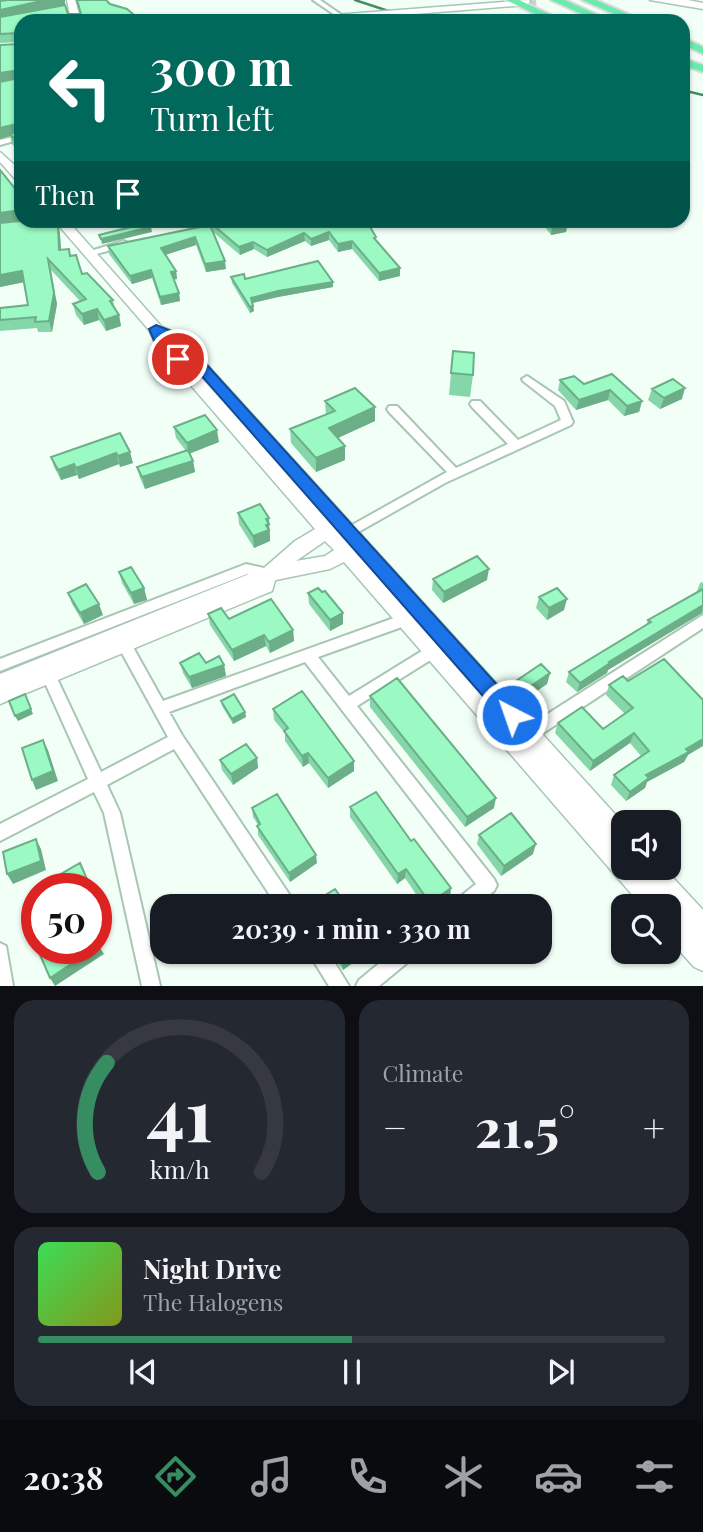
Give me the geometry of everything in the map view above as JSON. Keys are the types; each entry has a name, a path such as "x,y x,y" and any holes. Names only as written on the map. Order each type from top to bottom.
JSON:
{"highway":[{"path":"556,0 589,14"},
{"path":"587,0 622,14"},
{"path":"523,1 546,14"},
{"path":"523,1 565,14"}],"main road":[{"path":"654,0 676,0 703,6"},
{"path":"368,14 523,1"},
{"path":"0,155 14,170"},
{"path":"66,228 156,329 174,337 345,535 611,826"},
{"path":"0,684 268,574 330,562 345,535"},
{"path":"268,574 302,546 345,535"},
{"path":"345,535 408,619 611,852"},
{"path":"635,880 648,894"},
{"path":"659,880 703,929"},
{"path":"681,933 703,958"}],"street":[{"path":"316,0 340,14"},
{"path":"61,10 72,4"},
{"path":"89,253 138,241"},
{"path":"345,535 455,474 567,422 560,404 527,379"},
{"path":"476,404 517,446"},
{"path":"393,409 455,474"},
{"path":"0,665 246,569 268,574 266,586 0,696"},
{"path":"159,709 408,619"},
{"path":"529,734 703,621"},
{"path":"124,644 177,740 279,894"},
{"path":"347,705 435,650"},
{"path":"309,656 488,886 478,894"},
{"path":"49,676 112,813 151,986"},
{"path":"0,833 177,740"},
{"path":"0,952 4,986"},
{"path":"325,964 340,986"},
{"path":"365,986 392,964"}],"building":[{"path":"46,0 0,10 0,1"},
{"path":"77,0 106,0 133,14 81,14"},
{"path":"65,5 68,14 16,14"},
{"path":"14,14 14,33 0,34 0,17"},
{"path":"14,44 14,71 0,73 0,45"},
{"path":"14,79 14,124 0,128 0,82"},
{"path":"0,170 14,187 14,211 0,213"},
{"path":"14,222 14,228 58,228 59,250 69,249 70,256 76,255 82,274 87,273 113,300 110,301 119,315 104,320 97,309 82,314 73,304 86,299 48,259 54,293 49,321 35,322 36,317 0,320 0,308 28,305 22,271 0,275 0,223"},
{"path":"127,228 147,228 101,239 99,235"},
{"path":"195,228 211,228 225,261 205,264 195,237 161,248 176,271 171,272 179,293 160,297 151,270 130,276 108,246"},
{"path":"217,228 371,228 376,237 374,238 400,268 379,273 352,241 338,244 329,232 311,239 304,233 267,250 253,242 239,247"},
{"path":"318,261 333,282 251,298 253,306 250,307 231,277 244,274 245,279"},
{"path":"453,351 474,353 473,375 451,373"},
{"path":"612,374 642,401 627,406 610,390 579,400 560,380 574,376 584,384"},
{"path":"673,379 685,388 664,398 652,389"},
{"path":"355,388 375,407 329,428 345,446 316,458 290,429 335,411 325,401"},
{"path":"205,415 217,430 187,443 174,427"},
{"path":"120,433 130,452 118,456 116,453 76,468 74,464 58,470 51,457"},
{"path":"188,450 193,461 142,477 137,467"},
{"path":"260,504 269,518 266,519 269,524 266,525 269,530 253,536 238,513"},
{"path":"477,556 489,569 444,592 433,579"},
{"path":"131,567 144,588 131,593 119,572"},
{"path":"86,584 99,604 80,613 68,593"},
{"path":"318,588 322,592 325,591 343,613 330,620 308,593"},
{"path":"557,588 567,599 549,608 539,597"},
{"path":"703,589 703,605 609,662 580,683 569,672 651,622 648,620"},
{"path":"271,599 293,630 269,642 264,635 232,650 208,614 221,608 229,619"},
{"path":"199,653 206,663 219,656 224,665 189,677 180,663"},
{"path":"664,659 703,700 703,739 686,749 689,752 646,775 649,778 630,792 614,775 649,751 634,733 593,761 558,723 582,707 603,729 633,708 609,685 623,676 628,681"},
{"path":"541,664 550,673 525,690 516,681"},
{"path":"397,678 496,798 467,817 370,696"},
{"path":"302,691 354,761 328,778 308,753 302,756 284,731 288,728 273,709"},
{"path":"25,694 31,709 15,716 9,701"},
{"path":"234,694 245,712 232,719 221,701"},
{"path":"43,740 53,771 32,780 22,748"},
{"path":"246,744 257,758 231,774 220,760"},
{"path":"376,792 411,841 414,839 451,888 443,894 424,894 406,869 398,874 350,807"},
{"path":"277,794 316,855 289,873 257,826 260,824 252,808"},
{"path":"511,813 536,844 504,866 479,835"},
{"path":"36,839 41,861 7,874 3,852"},
{"path":"80,863 84,873 63,873"},
{"path":"44,964 71,964 50,978"}],"waterway":[{"path":"355,0 398,14"},
{"path":"690,92 703,95"}],"tunnel":[{"path":"526,2 539,0"}],"route":[{"path":"178,359 161,342 156,329 174,337 512,715"}]}
